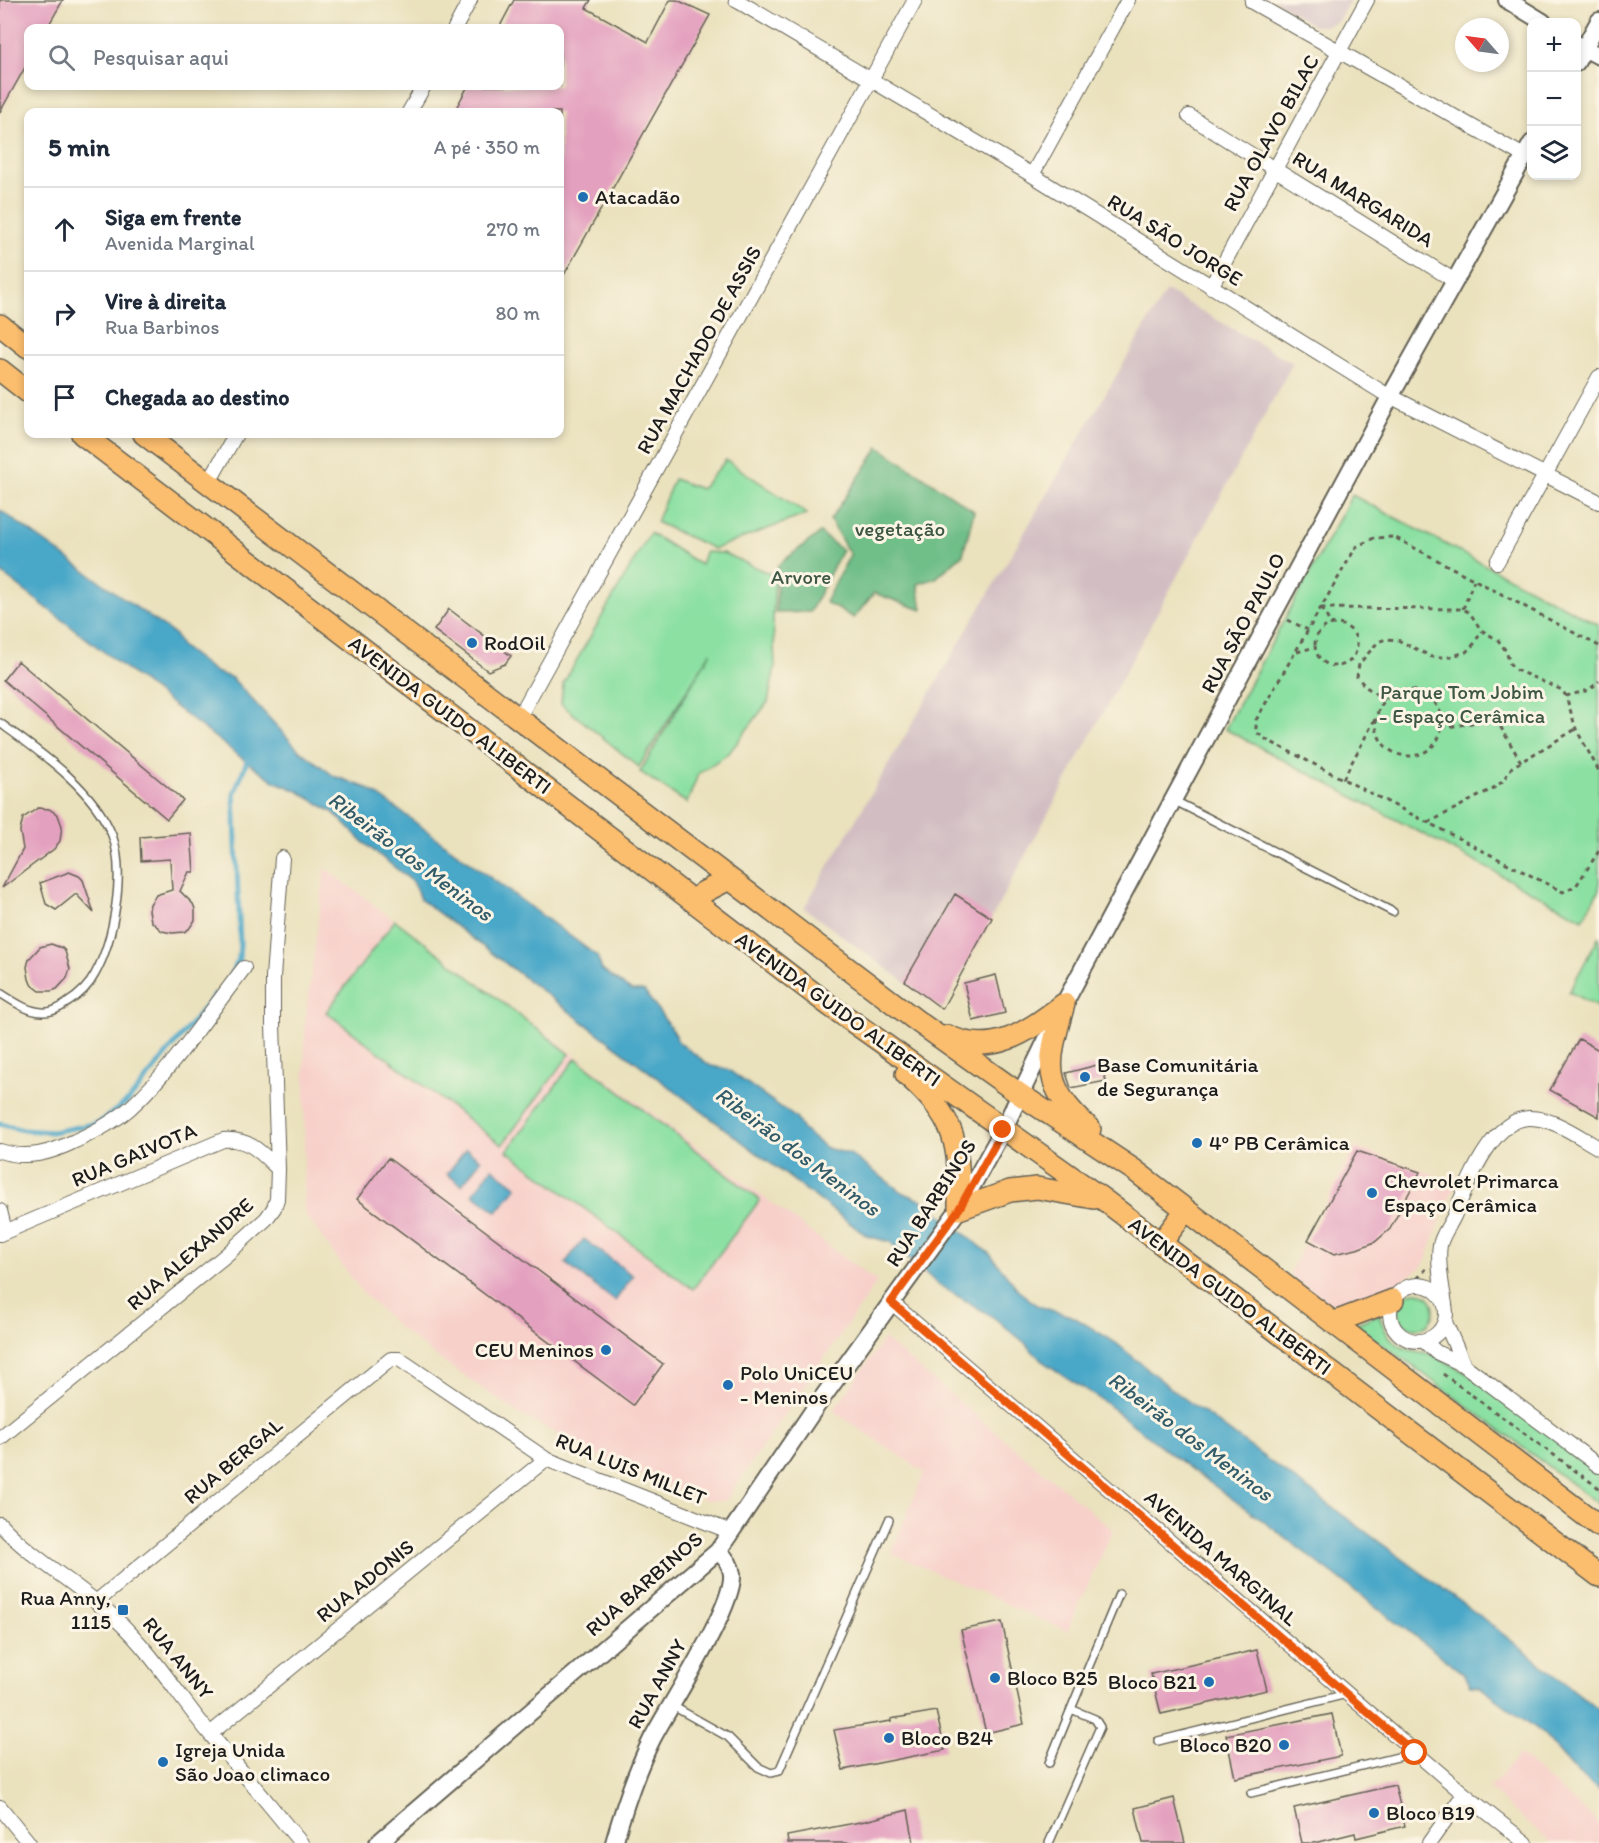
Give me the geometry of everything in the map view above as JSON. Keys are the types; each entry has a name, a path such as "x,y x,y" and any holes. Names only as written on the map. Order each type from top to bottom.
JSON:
{"main road":[{"path":"0,325 24,344"},
{"path":"0,370 24,389"},
{"name":"AVENIDA GUIDO ALIBERTI","path":"87,438 829,1005 1104,1200 1599,1576"},
{"name":"AVENIDA GUIDO ALIBERTI","path":"149,438 917,1021 1021,1095 1134,1170 1599,1526"},
{"path":"693,901 704,892 729,879"},
{"path":"917,1021 958,1041 981,1045 1027,1032 1064,1004"},
{"path":"1064,1004 1050,1055 1052,1075 1058,1094 1074,1115 1134,1170"},
{"path":"829,1005 926,1092 944,1114 959,1160 956,1213 1010,1191 1037,1188 1104,1200"},
{"path":"1161,1243 1186,1210"},
{"path":"1335,1322 1389,1306"}],"street":[{"path":"456,24 470,0"},
{"name":"RUA SÃO JORGE","path":"736,0 1032,175 1390,397 1599,502"},
{"name":"RUA MACHADO DE ASSIS","path":"519,719 915,0"},
{"path":"1032,175 1128,0"},
{"name":"RUA OLAVO BILAC","path":"1211,286 1367,0"},
{"path":"1507,0 1536,18"},
{"path":"1252,2 1339,52 1527,149"},
{"path":"1584,53 1599,21"},
{"path":"411,108 422,90"},
{"name":"RUA MARGARIDA","path":"1189,116 1455,281"},
{"name":"RUA SÃO PAULO","path":"1003,1130 1064,1004 1173,800 1390,397 1527,152"},
{"path":"1497,562 1599,377"},
{"path":"209,482 234,438"},
{"name":"RUA ALEXANDRE","path":"0,1438 225,1256 266,1219 274,1208 277,1199 278,1169 273,977 282,858"},
{"path":"0,1150 21,1155 53,1152 102,1128 130,1108 161,1076 244,968"},
{"path":"1420,1344 1433,1338 1445,1322 1440,1245 1477,1166 1494,1139 1517,1121 1527,1118 1542,1120 1562,1128 1599,1148"},
{"name":"RUA BARBINOS","path":"378,1843 718,1551 815,1408 956,1213 1003,1130"},
{"name":"RUA GAIVOTA","path":"2,1233 223,1140 243,1140 278,1169"},
{"path":"0,1210 2,1233"},
{"path":"1445,1304 1435,1290 1419,1284 1411,1285 1389,1306 1392,1327 1406,1339 1464,1365 1599,1466"},
{"name":"AVENIDA MARGINAL","path":"891,1302 1415,1753 1526,1843"},
{"path":"1445,1322 1464,1365"},
{"name":"RUA LUIS MILLET","path":"399,1359 546,1459 731,1532"},
{"name":"RUA BERGAL","path":"96,1602 386,1362 399,1359"},
{"name":"RUA ADONIS","path":"210,1734 546,1459"},
{"name":"RUA ANNY","path":"0,1524 16,1541 116,1619 160,1667 210,1734 301,1843"},
{"name":"RUA ANNY","path":"614,1843 625,1802 638,1769 723,1609 732,1575 730,1566 718,1551"},
{"path":"1429,1843 1464,1794"},
{"path":"1,1810 29,1843"}],"lane":[{"path":"0,723 39,752 88,795 102,815 113,837 117,858 117,890 108,941 95,975 78,996 58,1009 42,1012 21,1006 0,993"},
{"path":"1173,800 1393,912"},
{"path":"671,1705 728,1737 758,1767 771,1773 779,1771 889,1520"},
{"path":"1049,1763 1119,1594"},
{"path":"1158,1741 1347,1694"},
{"path":"1048,1843 1100,1727 1095,1719 1071,1709"},
{"path":"1251,1793 1415,1753"}],"path":[{"path":"1599,646 1394,537 1374,538 1356,548 1256,720 1256,732 1267,740 1563,892 1576,886 1599,851"},
{"path":"1463,609 1474,580"},
{"path":"1321,608 1463,609 1470,614 1481,630 1498,640 1506,651 1510,664 1516,670 1562,690 1576,729 1599,771"},
{"path":"1321,608 1332,625"},
{"path":"1275,612 1308,630"},
{"path":"1332,625 1346,626 1356,637 1358,644 1353,658 1341,666 1327,664 1321,660 1315,646 1319,633 1332,625"},
{"path":"1385,700 1366,687 1357,677 1359,664 1378,642 1386,639 1398,640 1432,657 1449,657 1466,652 1475,643 1481,630"},
{"path":"1295,652 1315,646"},
{"path":"1353,658 1359,664"},
{"path":"1566,696 1589,690 1599,681"},
{"path":"1343,779 1385,700 1401,690 1411,689 1429,695 1440,710 1442,728 1434,745 1426,751 1408,756 1399,754 1384,744 1379,736 1377,717"},
{"path":"1442,728 1496,719 1504,713"},
{"path":"1496,719 1521,762"},
{"path":"1428,823 1492,789 1502,782 1512,767 1576,729"},
{"path":"1389,1306 1388,1324 1394,1336 1401,1342 1420,1344"},
{"path":"1440,1372 1599,1488"}],"shaded area":[{"path":"1274,0 1350,0 1337,22 1314,26"},
{"path":"1166,291 1293,363 942,1009 804,908"},
{"path":"325,868 877,1282 725,1501 705,1500 620,1467 521,1415 439,1359 399,1328 362,1292 304,1213 305,1022"},
{"path":"1355,1147 1457,1183 1445,1207 1426,1260 1420,1268 1382,1295 1363,1301 1327,1303 1289,1274"},
{"path":"884,1339 1113,1530 1067,1631 891,1553 924,1472 833,1411"},
{"path":"1519,1754 1599,1823 1597,1843 1551,1843 1489,1789"}],"green space":[{"name":"vegetação","path":"879,447 974,511 963,554 936,578 918,584 922,610 874,593 854,618 825,602 850,555 830,520"},
{"name":"vegetação","path":"726,460 807,514 714,549 656,522 674,479 701,489"},
{"name":"Parque Tom Jobim - Espaço Cerâmica","path":"1352,495 1599,625 1599,890 1583,919 1225,729"},
{"path":"650,533 701,565 705,552 723,553 775,576 773,620 775,667 768,702 729,753 698,774 687,803 640,772 711,652 639,767 561,704 563,684"},
{"name":"Arvore","path":"820,533 842,550 810,612 776,613 778,565"},
{"path":"395,920 570,1054 502,1145 326,1012"},
{"path":"1599,936 1599,1008 1569,992"},
{"path":"576,1058 760,1200 693,1289 507,1151"},
{"path":"1416,1292 1429,1297 1434,1310 1429,1323 1416,1328 1403,1323 1398,1310 1403,1297"},
{"path":"1379,1314 1386,1332 1398,1345 1432,1355 1476,1379 1498,1393 1599,1470 1599,1504 1398,1355 1353,1325"}],"water":[{"name":"Ribeirão dos Meninos","path":"0,510 175,635 181,646 215,672 232,678 297,748 334,776 367,788 385,800 597,956 602,970 632,991 644,991 676,1035 677,1041 711,1066 727,1069 796,1118 803,1130 826,1148 850,1154 902,1192 923,1201 990,1254 1020,1292 1038,1306 1074,1317 1116,1343 1173,1390 1480,1616 1599,1710 1599,1790 1577,1773 1541,1732 1480,1687 1470,1686 1462,1672 1100,1399 1042,1361 1024,1342 993,1317 939,1285 890,1242 867,1236 420,899 413,882 364,843 334,813 298,791 276,782 243,759 0,572"},
{"path":"466,1149 481,1160 462,1185 447,1174"},
{"path":"492,1168 517,1187 497,1212 473,1194"},
{"path":"584,1239 633,1276 615,1301 565,1263"}],"building":[{"path":"0,0 63,0 49,24 24,24 24,69 0,112"},
{"name":"Atacadão","path":"514,0 591,0 586,8 648,42 670,0 677,0 710,15 564,275 564,108 456,108 466,90 564,90 564,24 501,24"},
{"name":"RodOil","path":"449,609 511,656 505,664 488,671 434,630"},
{"path":"18,661 183,800 167,819 3,680"},
{"path":"38,808 49,809 58,815 62,826 60,841 54,849 2,888 23,849 20,831 23,818"},
{"path":"191,833 194,872 189,872 180,891 193,904 195,920 184,932 162,931 151,921 149,910 156,895 172,890 170,859 141,861 140,837"},
{"path":"69,872 83,880 94,913 76,894 56,910 46,904 40,883"},
{"path":"955,894 992,918 942,1009 905,981"},
{"path":"51,944 65,951 70,969 67,978 57,989 40,991 31,984 27,967 29,959 40,947"},
{"path":"996,975 1005,1013 973,1021 964,983"},
{"path":"1579,1039 1599,1050 1599,1117 1550,1090"},
{"name":"Base Comunitária de Segurança","path":"1101,1064 1106,1081 1071,1088 1066,1073"},
{"name":"Chevrolet Primarca Espaço Cerâmica","path":"1357,1151 1420,1172 1390,1229 1375,1242 1334,1254 1308,1240"},
{"path":"388,1158 663,1364 633,1405 357,1199"},
{"name":"Bloco B25","path":"1002,1622 1024,1724 986,1733 961,1630"},
{"name":"Bloco B21","path":"1257,1650 1267,1690 1161,1714 1151,1674"},
{"name":"Bloco B24","path":"936,1711 945,1750 843,1770 834,1730"},
{"name":"Bloco B20","path":"1332,1714 1341,1756 1235,1778 1226,1735"},
{"name":"Bloco B19","path":"1395,1785 1405,1826 1356,1838 1355,1833 1315,1843 1302,1843 1294,1808"},
{"path":"1174,1798 1185,1843 1143,1843 1135,1808"},
{"path":"908,1810 914,1843 788,1843 787,1836"}],"waterway":[{"path":"230,976 239,959 240,943 234,794 249,756"},
{"path":"0,1124 23,1130 52,1132 99,1123 129,1100 215,995"}],"place":[{"name":"Atacadão","path":"583,197"},
{"name":"RodOil","path":"472,643"},
{"name":"Base Comunitária de Segurança","path":"1085,1077"},
{"name":"4º PB Cerâmica","path":"1197,1143"},
{"name":"Chevrolet Primarca Espaço Cerâmica","path":"1372,1193"},
{"name":"CEU Meninos","path":"606,1350"},
{"name":"Polo UniCEU - Meninos","path":"728,1385"},
{"name":"Rua Anny, 1115","path":"123,1610"},
{"name":"Bloco B25","path":"995,1678"},
{"name":"Bloco B21","path":"1209,1682"},
{"name":"Bloco B24","path":"889,1738"},
{"name":"Bloco B20","path":"1284,1745"},
{"name":"Igreja Unida São Joao climaco","path":"163,1762"},
{"name":"Bloco B19","path":"1374,1813"}],"route":[{"path":"1003,1130 959,1209 891,1302 1415,1753"}]}
